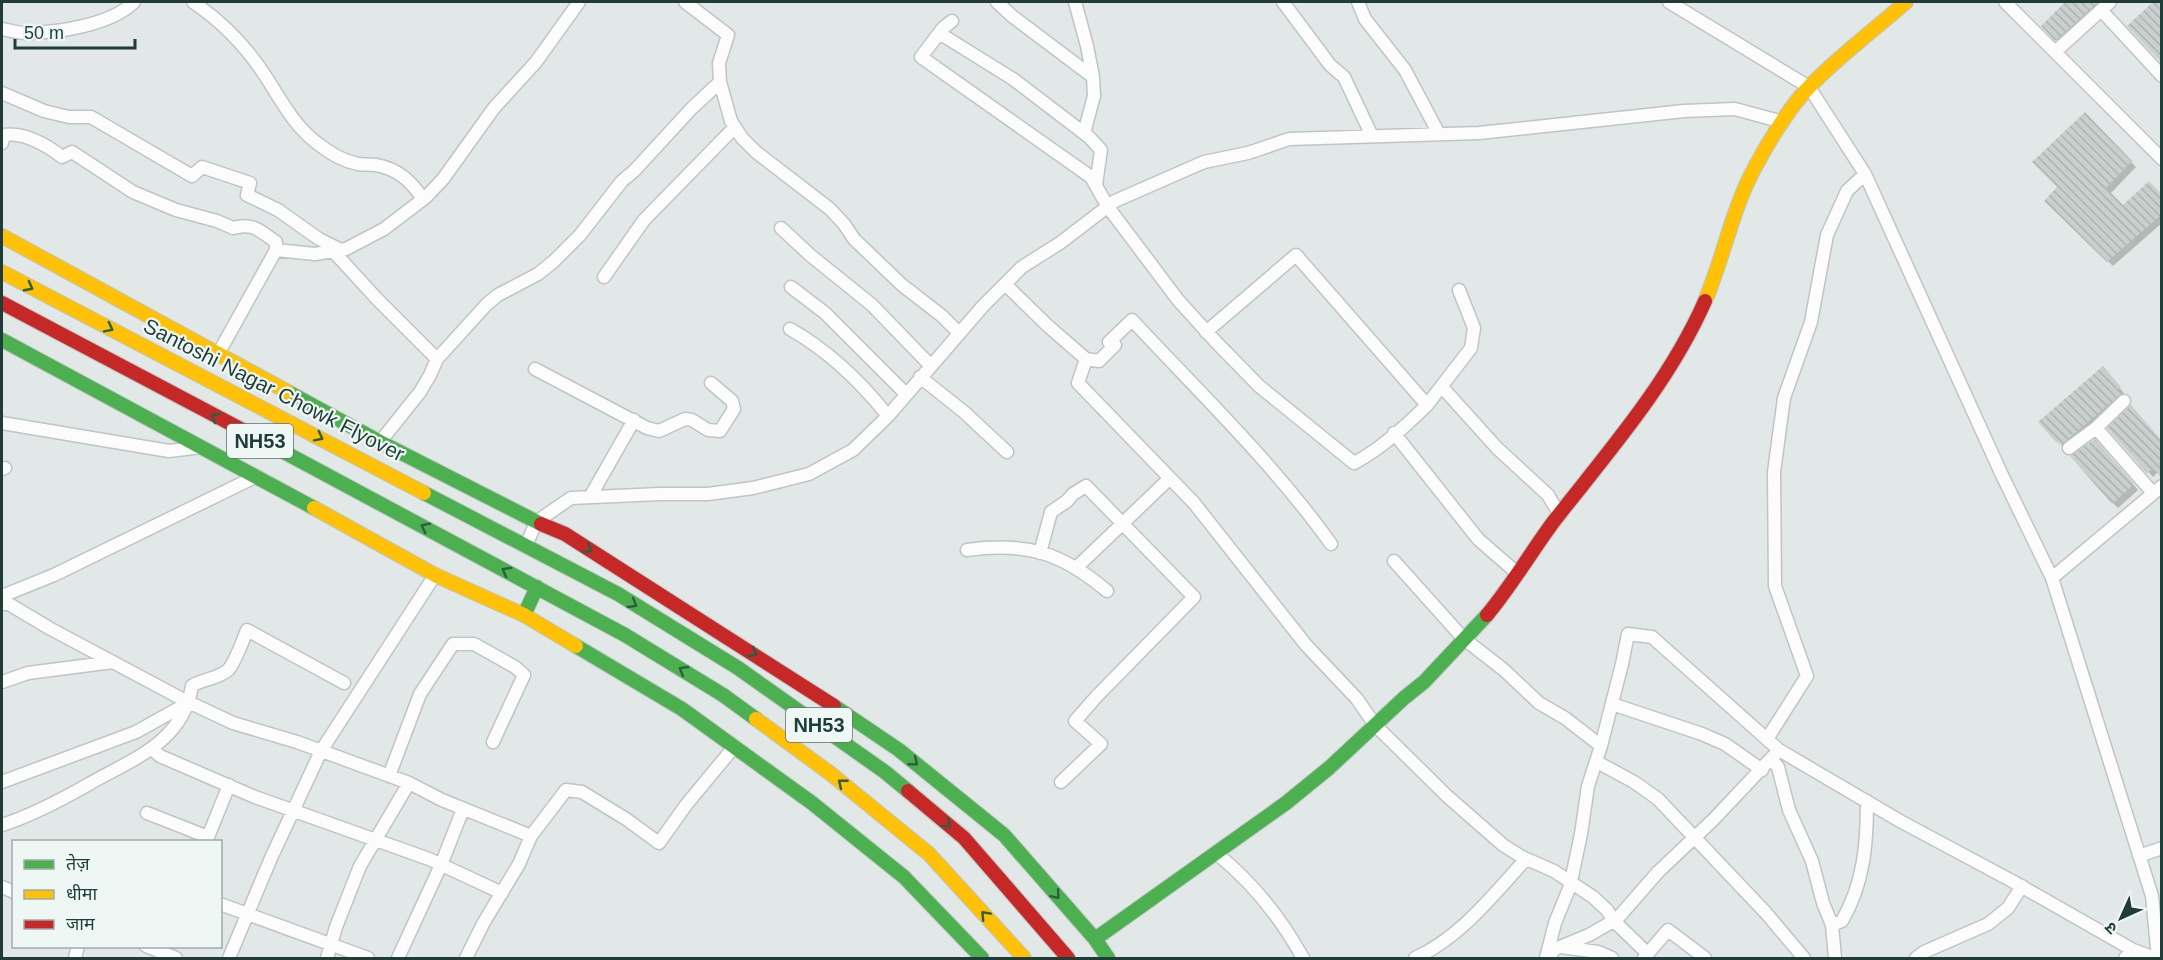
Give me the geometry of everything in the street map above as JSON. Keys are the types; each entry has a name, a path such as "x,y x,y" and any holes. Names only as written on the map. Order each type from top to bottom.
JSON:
{"main road":[{"path":"1095,939 1286,803 1329,768 1424,682 1497,603 1674,361 1701,310 1717,273 1736,213 1753,170 1783,122 1809,87 1906,2"},
{"path":"2,236 380,442 536,522 565,534 764,660 899,750 1004,835 1095,939 1108,958"},
{"name":"Santoshi Nagar Chowk Flyover","path":"2,272 526,546"},
{"name":"NH53","path":"2,303 537,587 625,635 723,695 831,774 929,854 1024,958"},
{"path":"2,340 257,476 435,575 524,615 682,709 812,803 904,877 982,958"},
{"name":"NH53","path":"526,546 618,594 738,668 885,772 964,838 1068,958"},
{"path":"524,615 537,587"}],"street":[{"path":"2,29 24,33 71,27 115,16 134,2"},
{"path":"193,2 218,19 240,44 263,73 293,120 316,143 335,155 358,164 376,165 398,172 413,184 423,199"},
{"path":"276,250 315,254 346,249 384,229 423,199 443,179 494,108 536,62 579,2"},
{"path":"685,2 728,34 719,63 720,82 731,121 735,127 756,152 830,209 844,224 854,240 902,285 942,316 959,333"},
{"path":"997,2 1093,77"},
{"path":"1075,2 1093,77 1094,96 1084,133"},
{"path":"1283,2 1330,65 1344,77 1372,136"},
{"path":"1358,2 1365,19 1405,70 1438,134"},
{"path":"1668,2 1809,87 1865,174 1991,452 2052,578 2152,896 2156,958 2129,954 2022,886 1867,801 1775,755"},
{"path":"2005,2 2162,159"},
{"path":"2055,52 2106,6 2162,76"},
{"path":"952,21 939,33 921,57 1092,177 1108,207 1178,300 1206,332 1259,386 1354,464 1427,405 1471,348 1474,328 1459,290"},
{"path":"939,33 1013,79 1084,133 1101,150 1096,185"},
{"path":"380,442 420,392 437,359 487,304 498,295 538,274 554,261 580,235 622,181 720,82"},
{"path":"2,93 44,111 69,117 91,117 192,176 202,168 250,183 247,195 278,210 337,251 372,294 437,359"},
{"path":"526,546 536,522 571,498 708,494 753,488 809,474 854,450 888,416 983,306 1022,267 1060,243 1115,201 1204,162 1248,153 1289,139 1479,133 1684,111 1735,109 1783,122"},
{"path":"604,277 644,220 735,127"},
{"path":"2,143 4,135 14,133 36,141 62,157 72,152 125,187 154,202 233,228 245,224 256,228 276,242 276,250 218,354"},
{"path":"1767,739 1807,676 1775,586 1774,472 1784,398 1811,322 1827,236 1847,191 1865,174"},
{"path":"781,228 810,255 872,305 930,365"},
{"path":"1206,332 1296,255 1427,405"},
{"path":"1006,285 1086,359 1099,361 1115,345 1108,342 1132,320 1281,480 1331,544"},
{"path":"791,287 825,313 906,394"},
{"path":"790,329 807,339 865,387 888,416"},
{"path":"1086,359 1078,383 1214,526 1306,645 1357,699 1375,725 1455,803 1503,846 1554,871 1593,897 1646,956 1668,930 1706,958"},
{"path":"535,369 647,428 659,431 685,419 692,420 708,430 720,431 734,410 732,402 711,383"},
{"path":"920,377 964,412 1007,452"},
{"path":"1442,387 1497,448 1548,495 1560,515"},
{"path":"2069,448 2096,428 2124,401"},
{"path":"590,497 634,420"},
{"path":"2,423 169,451 203,447"},
{"path":"2052,578 2157,490 2096,428"},
{"path":"1395,433 1478,539 1517,573"},
{"path":"2,596 54,575 257,476"},
{"path":"1076,568 1170,478"},
{"path":"1040,553 1051,512 1067,501 1072,494 1086,486 1194,597 1096,696 1076,721 1101,744 1061,782"},
{"path":"967,550 1018,547 1055,557 1076,568 1107,591"},
{"path":"1394,561 1463,638 1504,670 1539,702 1565,718 1601,746"},
{"path":"229,958 321,751 435,575"},
{"path":"2,604 9,604 189,703 233,723 297,742 409,783 463,809 531,836"},
{"path":"2,825 22,819 57,803 152,749 175,726 189,703 192,686 228,670 247,630 344,683"},
{"path":"1547,958 1555,923 1571,881 1588,786 1597,762 1628,634 1652,637 1767,739 1775,755 1789,810 1812,861 1823,903 1832,925 1835,958"},
{"path":"389,776 420,694 453,644 474,644 515,667 524,675 493,742"},
{"path":"2,682 28,673 113,662"},
{"path":"2,782 136,732 189,703"},
{"path":"1612,704 1725,744 1761,770"},
{"path":"466,958 484,922 519,864 531,836 566,790 582,792 659,843 734,747"},
{"path":"152,749 160,756 229,785 441,865 502,893"},
{"path":"1547,958 1555,949 1589,935 1614,921 1644,891 1659,872 1775,755"},
{"path":"1597,762 1634,782 1658,799 1766,913 1804,958"},
{"path":"327,958 336,927 360,866 409,783"},
{"path":"147,813 207,839 229,785"},
{"path":"1832,925 1842,921 1850,908 1863,869 1867,843 1867,801"},
{"path":"398,958 441,865 463,809"},
{"path":"2139,856 2162,848"},
{"path":"1216,853 1233,867 1271,908 1303,958"},
{"path":"1415,958 1453,936 1489,902 1526,859"},
{"path":"1916,958 1924,952 1988,924 2008,908 2022,886"},
{"path":"222,905 368,958"},
{"path":"1561,947 1598,952 1612,958"},
{"path":"161,949 176,958"}],"building":[{"path":"2065,2 2098,2 2055,41 2041,26"},
{"path":"2153,2 2162,2 2162,63 2127,26"},
{"path":"2085,112 2132,161 2106,188 2123,205 2149,181 2162,194 2162,214 2107,262 2044,201 2057,187 2032,162"},
{"path":"2103,366 2121,387 2117,390 2121,394 2061,445 2057,443 2038,422"},
{"path":"2131,405 2162,441 2162,478 2153,468 2147,473 2107,428"},
{"path":"2095,439 2134,484 2112,504 2070,456"}],"traffic: fast":[{"path":"2,340 314,508"},
{"path":"288,392 541,524"},
{"path":"269,444 625,635 723,695 756,719"},
{"path":"424,493 618,594 738,668 885,772 908,791"},
{"path":"524,615 537,587"},
{"path":"1095,939 1286,803 1329,768 1424,682 1487,615"},
{"path":"576,646 682,709 812,803 904,877 982,958"},
{"path":"834,706 899,750 1004,835 1095,939 1108,958"}],"traffic: slow":[{"path":"1705,301 1746,185 1779,126 1802,94 1821,75 1906,2"},
{"path":"2,236 288,392"},
{"path":"2,272 424,493"},
{"path":"314,508 435,575 524,615 576,646"},
{"path":"756,719 831,774 929,854 1024,958"}],"traffic: jam":[{"path":"1487,615 1554,521 1656,388 1674,360 1705,301"},
{"path":"2,303 269,444"},
{"path":"541,524 565,534 834,706"},
{"path":"908,791 964,838 1068,958"}]}
